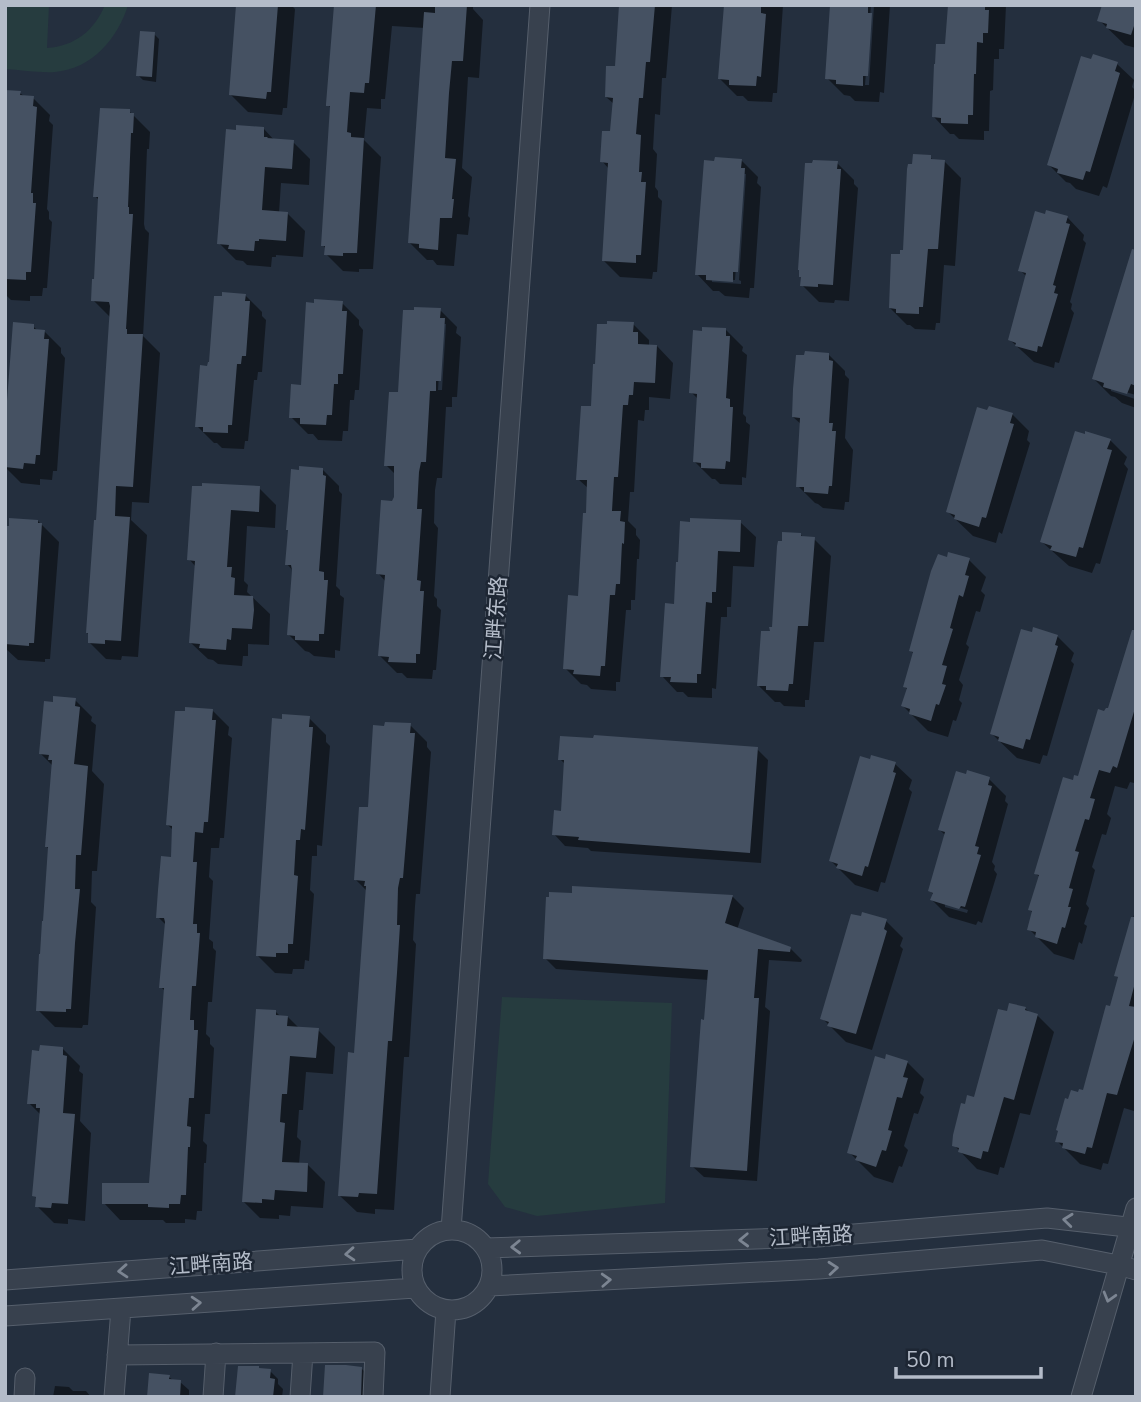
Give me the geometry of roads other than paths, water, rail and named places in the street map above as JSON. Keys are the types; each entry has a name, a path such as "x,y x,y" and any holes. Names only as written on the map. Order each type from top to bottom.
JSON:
{"street":[{"name":"江畔东路","path":"451,1230 540,5"},
{"name":"江畔南路","path":"485,1248 818,1237 1047,1218 1134,1221"},
{"path":"1081,1397 1127,1268 1134,1221"},
{"path":"438,1232 464,1232 476,1238 485,1248 491,1260 489,1286 471,1305 459,1310 433,1306 415,1287 412,1262 426,1239 438,1232"},
{"name":"江畔南路","path":"5,1280 418,1249"},
{"name":"江畔南路","path":"489,1286 819,1269 1042,1250 1127,1268"},
{"name":"江畔南路","path":"5,1316 415,1287"},
{"path":"114,1397 121,1309"},
{"path":"440,1397 446,1310"},
{"path":"117,1355 375,1352 373,1397"},
{"path":"213,1397 216,1353"},
{"path":"300,1397 303,1353"}]}
